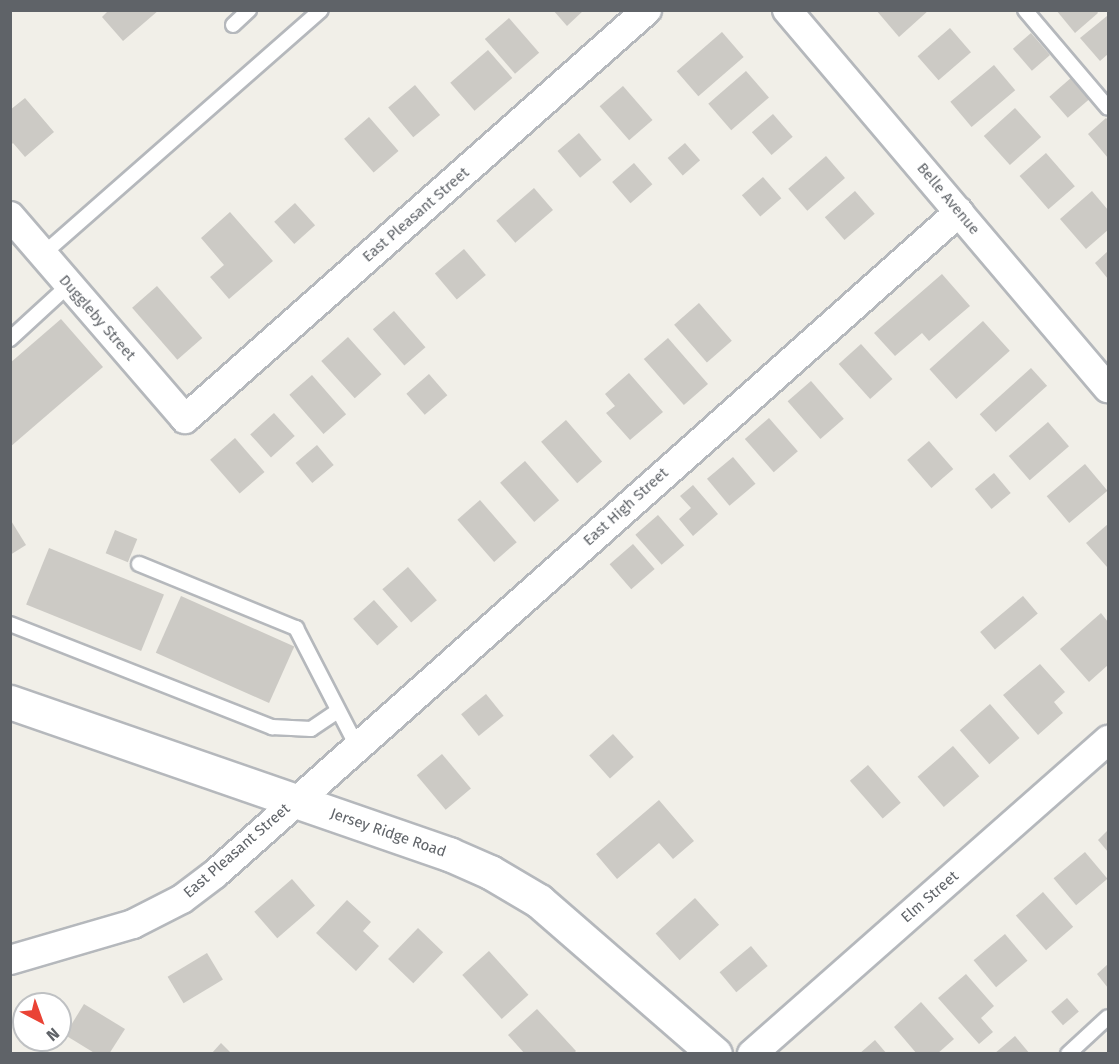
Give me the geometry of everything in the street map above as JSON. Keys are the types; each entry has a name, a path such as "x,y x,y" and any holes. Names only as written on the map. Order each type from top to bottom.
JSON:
{"street":[{"name":"East Pleasant Street","path":"185,419 647,10"},
{"name":"Belle Avenue","path":"787,10 1108,388"},
{"name":"East High Street","path":"294,802 959,212"},
{"name":"Duggleby Street","path":"10,216 185,419"},
{"name":"Jersey Ridge Road","path":"10,702 449,854 519,888 625,972 715,1053"},
{"name":"Elm Street","path":"752,1053 1108,740"},
{"name":"East Pleasant Street","path":"10,960 133,924 183,899 294,802"}],"lane":[{"path":"234,25 249,10"},
{"path":"42,255 321,10"},
{"path":"1025,10 1108,108"},
{"path":"10,339 69,285"},
{"path":"139,564 296,628 357,746"},
{"path":"10,624 272,727 311,729 339,711"},
{"path":"1068,1053 1108,1017"}],"building":[{"path":"109,10 159,10 123,41 102,17"},
{"path":"553,10 584,10 567,26"},
{"path":"876,10 929,10 899,37"},
{"path":"1056,10 1096,10 1098,13 1075,33"},
{"path":"1107,16 1108,54 1100,61 1080,38"},
{"path":"509,18 539,53 515,74 485,39"},
{"path":"950,28 971,52 939,80 918,56"},
{"path":"722,32 744,57 698,96 677,71"},
{"path":"1031,33 1050,55 1032,71 1013,49"},
{"path":"488,50 512,78 475,111 450,83"},
{"path":"994,65 1015,90 972,127 950,102"},
{"path":"746,71 769,97 731,130 708,104"},
{"path":"1072,77 1090,98 1068,118 1049,97"},
{"path":"415,85 440,115 413,137 388,107"},
{"path":"623,86 653,120 629,140 600,106"},
{"path":"25,98 54,132 25,157 13,143 10,146 10,110"},
{"path":"1015,108 1041,137 1010,165 984,136"},
{"path":"773,114 793,137 772,155 752,132"},
{"path":"369,117 399,151 374,173 344,139"},
{"path":"1106,118 1108,120 1108,158 1088,134"},
{"path":"579,133 601,160 580,178 558,151"},
{"path":"685,143 700,160 683,175 668,158"},
{"path":"1046,153 1075,186 1048,209 1020,176"},
{"path":"826,156 845,178 807,211 788,189"},
{"path":"634,163 652,184 630,203 612,182"},
{"path":"763,177 781,198 760,217 742,195"},
{"path":"534,188 553,210 515,243 496,221"},
{"path":"855,191 875,214 844,240 825,217"},
{"path":"1092,191 1108,210 1108,230 1086,249 1060,219"},
{"path":"295,203 315,225 294,244 274,222"},
{"path":"230,212 273,261 229,299 210,277 224,265 201,238"},
{"path":"464,249 486,275 457,299 435,273"},
{"path":"1108,251 1108,279 1095,263"},
{"path":"942,274 970,306 929,341 922,333 895,356 874,333"},
{"path":"157,286 202,338 177,360 132,308"},
{"path":"699,303 732,341 707,362 674,325"},
{"path":"394,311 425,347 404,366 373,329"},
{"path":"61,319 103,367 10,447 10,363"},
{"path":"983,321 1010,351 956,399 929,369"},
{"path":"348,337 381,374 355,398 321,361"},
{"path":"668,338 708,384 684,405 644,359"},
{"path":"861,344 892,379 870,399 839,364"},
{"path":"1031,368 1047,386 996,432 980,414"},
{"path":"629,373 663,412 630,440 606,413 615,406 605,394"},
{"path":"429,374 447,395 425,415 406,394"},
{"path":"312,375 346,414 323,434 289,395"},
{"path":"811,381 844,419 820,439 788,401"},
{"path":"274,413 295,436 271,457 250,434"},
{"path":"769,418 798,451 774,472 745,439"},
{"path":"566,420 602,462 577,483 541,442"},
{"path":"1048,422 1069,446 1030,480 1009,456"},
{"path":"235,438 265,472 240,494 210,460"},
{"path":"929,441 953,469 931,488 907,460"},
{"path":"317,445 334,465 312,483 296,463"},
{"path":"733,457 755,484 729,506 707,479"},
{"path":"525,461 559,500 534,522 500,483"},
{"path":"1085,464 1107,491 1069,523 1047,496"},
{"path":"994,473 1011,493 992,509 975,489"},
{"path":"693,485 718,514 693,536 679,519 691,508 680,496"},
{"path":"480,500 517,542 494,562 457,520"},
{"path":"658,515 684,545 662,565 635,535"},
{"path":"10,519 26,545 10,555"},
{"path":"1108,524 1108,566 1107,567 1086,543"},
{"path":"115,530 137,539 128,562 106,553"},
{"path":"633,544 655,569 631,589 610,564"},
{"path":"49,548 164,594 141,651 26,605"},
{"path":"408,567 437,600 411,623 382,589"},
{"path":"181,596 294,646 269,703 156,653"},
{"path":"1023,596 1038,614 995,650 980,632"},
{"path":"374,600 398,627 377,645 353,619"},
{"path":"1101,613 1108,622 1108,665 1089,682 1060,649"},
{"path":"1040,664 1065,692 1054,702 1063,713 1038,735 1003,695"},
{"path":"486,694 504,716 479,736 461,714"},
{"path":"990,704 1020,738 989,764 960,730"},
{"path":"613,734 634,757 610,778 589,755"},
{"path":"953,746 979,776 944,807 918,777"},
{"path":"442,754 471,788 446,810 417,775"},
{"path":"868,765 901,803 883,818 850,781"},
{"path":"659,800 694,841 673,859 659,843 617,879 596,854"},
{"path":"1108,830 1108,852 1098,840"},
{"path":"1085,852 1107,879 1076,905 1054,878"},
{"path":"292,879 315,905 277,938 254,912"},
{"path":"1043,892 1073,927 1046,950 1016,916"},
{"path":"695,898 719,925 680,960 656,933"},
{"path":"347,900 371,922 363,931 379,946 356,971 316,933"},
{"path":"418,928 443,952 413,983 388,959"},
{"path":"1005,934 1027,961 996,987 974,960"},
{"path":"751,946 768,966 736,992 720,972"},
{"path":"489,951 528,995 502,1019 462,975"},
{"path":"207,953 223,980 184,1003 168,977"},
{"path":"1108,964 1108,988 1097,974"},
{"path":"966,974 994,1006 981,1018 993,1032 979,1044 938,998"},
{"path":"1067,998 1079,1012 1063,1025 1051,1012"},
{"path":"921,1002 954,1039 937,1054 917,1054 894,1027"},
{"path":"84,1004 125,1029 109,1054 96,1054 72,1039 72,1024"},
{"path":"537,1009 576,1051 573,1054 525,1054 508,1035"},
{"path":"1015,1036 1030,1054 994,1054"},
{"path":"875,1040 887,1054 859,1054"},
{"path":"221,1043 232,1054 211,1054"}]}
